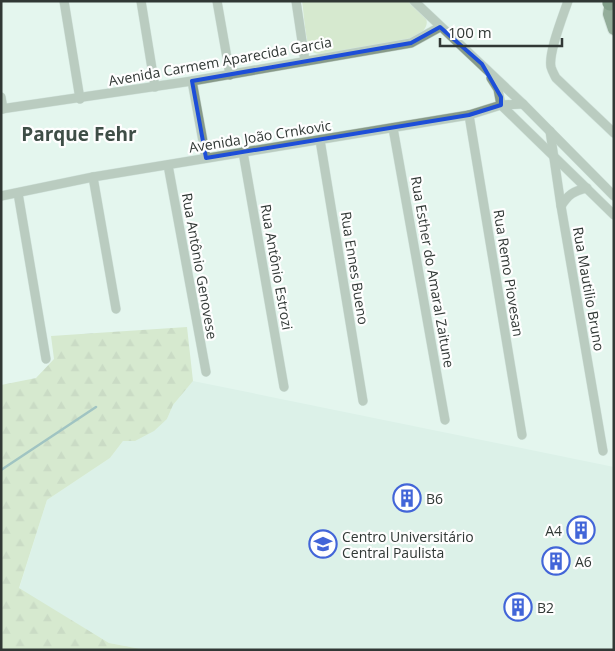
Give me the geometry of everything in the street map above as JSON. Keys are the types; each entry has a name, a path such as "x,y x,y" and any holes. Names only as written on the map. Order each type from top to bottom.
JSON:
{"main road":[{"path":"611,2 609,14 614,29"}],"street":[{"path":"64,1 80,99"},
{"path":"141,1 155,87"},
{"path":"218,1 230,75"},
{"path":"296,1 305,61"},
{"path":"414,1 524,104 614,196"},
{"path":"568,1 550,61 551,69 556,78 614,133"},
{"name":"Avenida Carmem Aparecida Garcia","path":"2,109 80,99 230,75 412,43 440,27"},
{"path":"482,64 495,84 501,97 501,105 614,215"},
{"path":"192,81 206,158"},
{"path":"1,97 2,109"},
{"name":"Avenida João Crnkovic","path":"1,196 93,177 469,115 501,105 524,104"},
{"name":"Rua Remo Piovesan","path":"469,115 522,435"},
{"name":"Rua Esther do Amaral Zaitune","path":"393,128 445,420"},
{"name":"Rua Mautilio Bruno","path":"550,131 552,154 603,451"},
{"name":"Rua Ennes Bueno","path":"320,140 363,401"},
{"name":"Rua Antônio Estrozi","path":"243,152 284,387"},
{"name":"Rua Antônio Genovese","path":"168,165 206,372"},
{"path":"93,177 116,309"},
{"path":"561,206 568,195 576,190 586,188"},
{"path":"18,193 46,359"}],"highlighted area":[{"path":"440,27 482,64 501,97 501,105 469,115 206,158 192,81 411,43"}],"shaded area":[{"name":"Centro Universitário Central Paulista","path":"193,381 614,467 614,650 146,650 109,643 19,589 47,500 110,458 123,441 135,440 167,419 173,405"}],"green space":[{"path":"302,1 410,1 424,15 427,23 426,27 416,38 318,54 311,50 307,41"},
{"path":"187,327 193,381 173,405 167,419 154,431 135,441 123,441 110,458 47,500 19,588 109,643 146,650 1,650 1,385 36,378 54,359 51,336"}],"waterway":[{"path":"1,470 96,407"}],"place":[{"name":"B6","path":"407,498"},
{"name":"A4","path":"581,530"},
{"name":"Centro Universitário Central Paulista","path":"323,544"},
{"name":"A6","path":"556,561"},
{"name":"B2","path":"518,607"}],"district":[{"name":"Parque Fehr","path":"79,134"}]}
